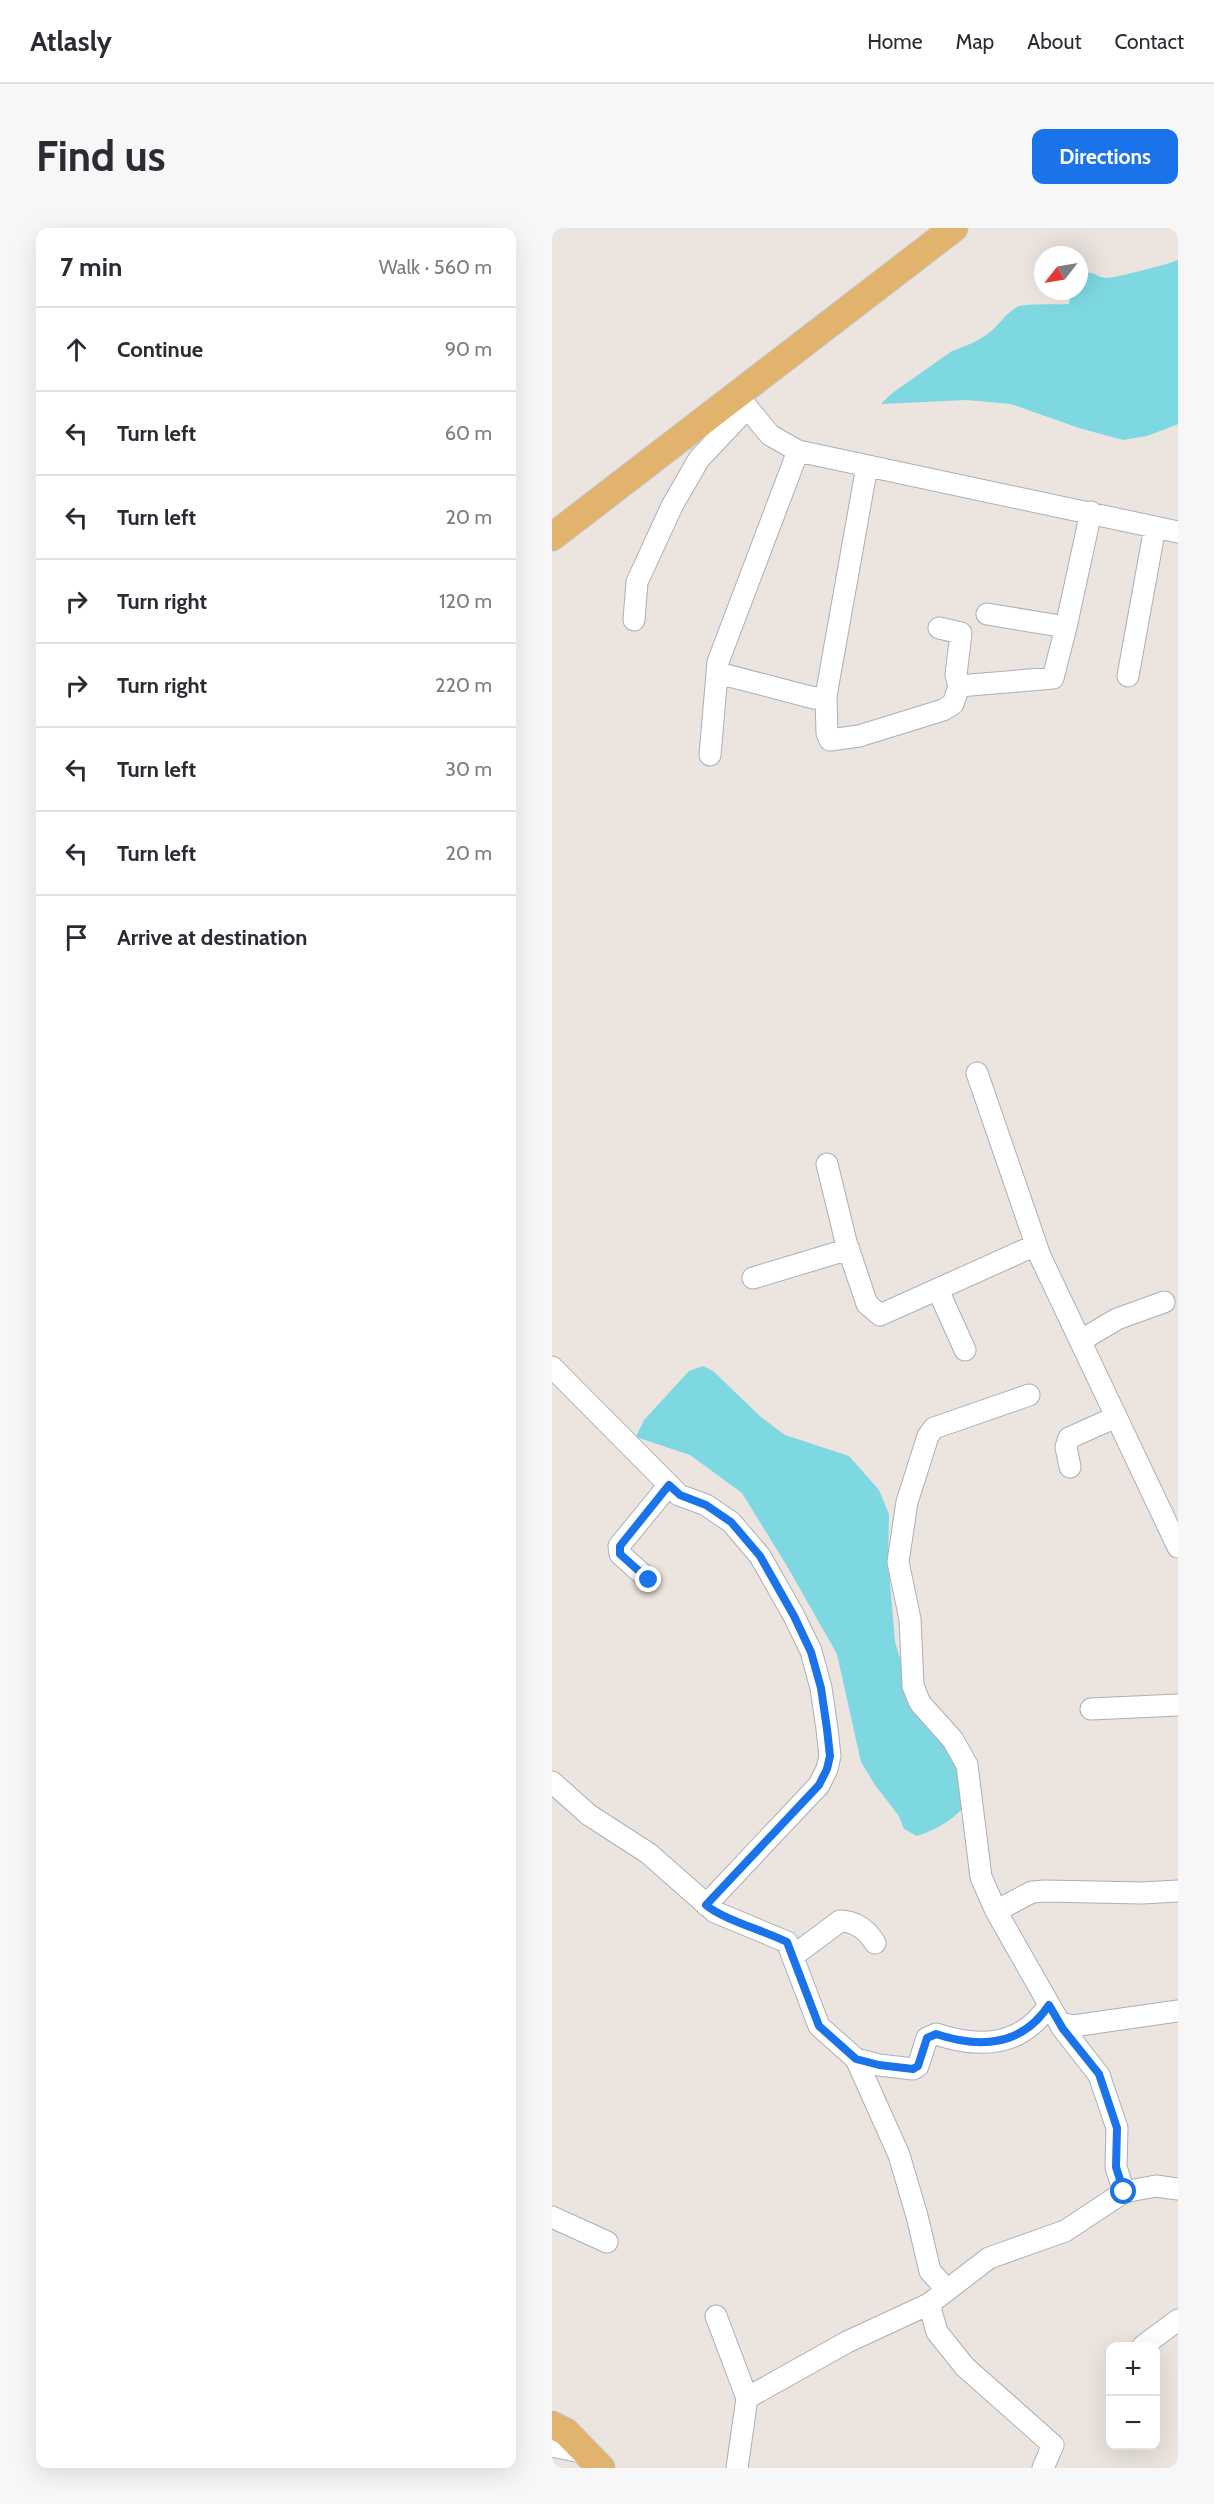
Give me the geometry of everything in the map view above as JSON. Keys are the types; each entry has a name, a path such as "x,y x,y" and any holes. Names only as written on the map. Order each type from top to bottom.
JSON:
{"main road":[{"path":"552,537 742,402 954,228"},
{"path":"552,2425 566,2432 593,2460"}],"street":[{"path":"634,620 637,582 672,506 699,459 742,402 770,435 798,451 1178,532"},
{"path":"710,755 718,662 798,451"},
{"path":"867,466 826,696 827,733 830,740 859,736 943,710 953,704 958,686 956,675 961,633 939,628"},
{"path":"958,686 1053,678 1091,512"},
{"path":"1128,676 1155,527"},
{"path":"987,614 1066,627"},
{"path":"718,673 814,698 826,696"},
{"path":"977,1073 1036,1245 1178,1547"},
{"path":"827,1164 849,1249 867,1304 880,1315 1036,1245"},
{"path":"753,1278 849,1249"},
{"path":"938,1290 965,1350"},
{"path":"1080,1341 1117,1319 1164,1302"},
{"path":"552,1367 680,1495 706,1505 731,1522 760,1556 794,1616 811,1652 821,1688 830,1756 827,1769 819,1785 706,1905"},
{"path":"1029,1395 934,1428 928,1436 908,1502 898,1562 910,1618 916,1696 952,1740 968,1765 981,1877 996,1911 1060,2023 1099,2074 1117,2128 1116,2167 1124,2192"},
{"path":"1070,1467 1066,1448 1069,1438 1116,1417"},
{"path":"649,1580 620,1554 620,1546 669,1485"},
{"path":"1091,1709 1178,1705"},
{"path":"552,1782 590,1815 648,1853 715,1912 787,1942 819,2026 856,2059 899,2155 930,2271 946,2289"},
{"path":"996,1911 1032,1892 1178,1891"},
{"path":"794,1956 840,1921 849,1921 869,1932 875,1942"},
{"path":"856,2059 879,2065 913,2069 918,2066 927,2038 936,2034 949,2038 982,2041 1009,2039 1029,2028 1049,2005"},
{"path":"1060,2023 1073,2026 1178,2012"},
{"path":"747,2398 847,2342 929,2304 989,2258 1065,2231 1124,2192 1156,2186 1178,2189"},
{"path":"552,2217 607,2242"},
{"path":"929,2304 937,2332 965,2367 1053,2445 1043,2468"},
{"path":"716,2316 747,2398 738,2468"},
{"path":"1148,2342 1178,2320"},
{"path":"552,2446 593,2460"}],"water":[{"path":"1178,260 1178,424 1176,425 1147,436 1123,440 1079,428 1011,404 967,400 881,404 891,394 952,351 986,335 1017,307 1069,304 1070,300 1088,300 1088,273 1106,278"},
{"path":"703,1366 713,1371 761,1417 785,1435 849,1456 879,1490 889,1514 888,1559 895,1642 913,1701 955,1751 963,1808 936,1828 917,1836 904,1829 899,1816 861,1762 837,1654 742,1493 690,1455 636,1437 644,1420 689,1371"}],"route":[{"path":"649,1580 620,1554 620,1546 669,1485 680,1495 706,1505 731,1522 760,1556 794,1616 811,1652 821,1688 830,1756 827,1769 819,1785 706,1905 715,1912 787,1942 819,2026 856,2059 879,2065 913,2069 918,2066 927,2038 936,2034 949,2038 982,2041 1009,2039 1023,2033 1049,2005 1063,2029 1099,2074 1117,2128 1116,2167 1124,2192"}]}
